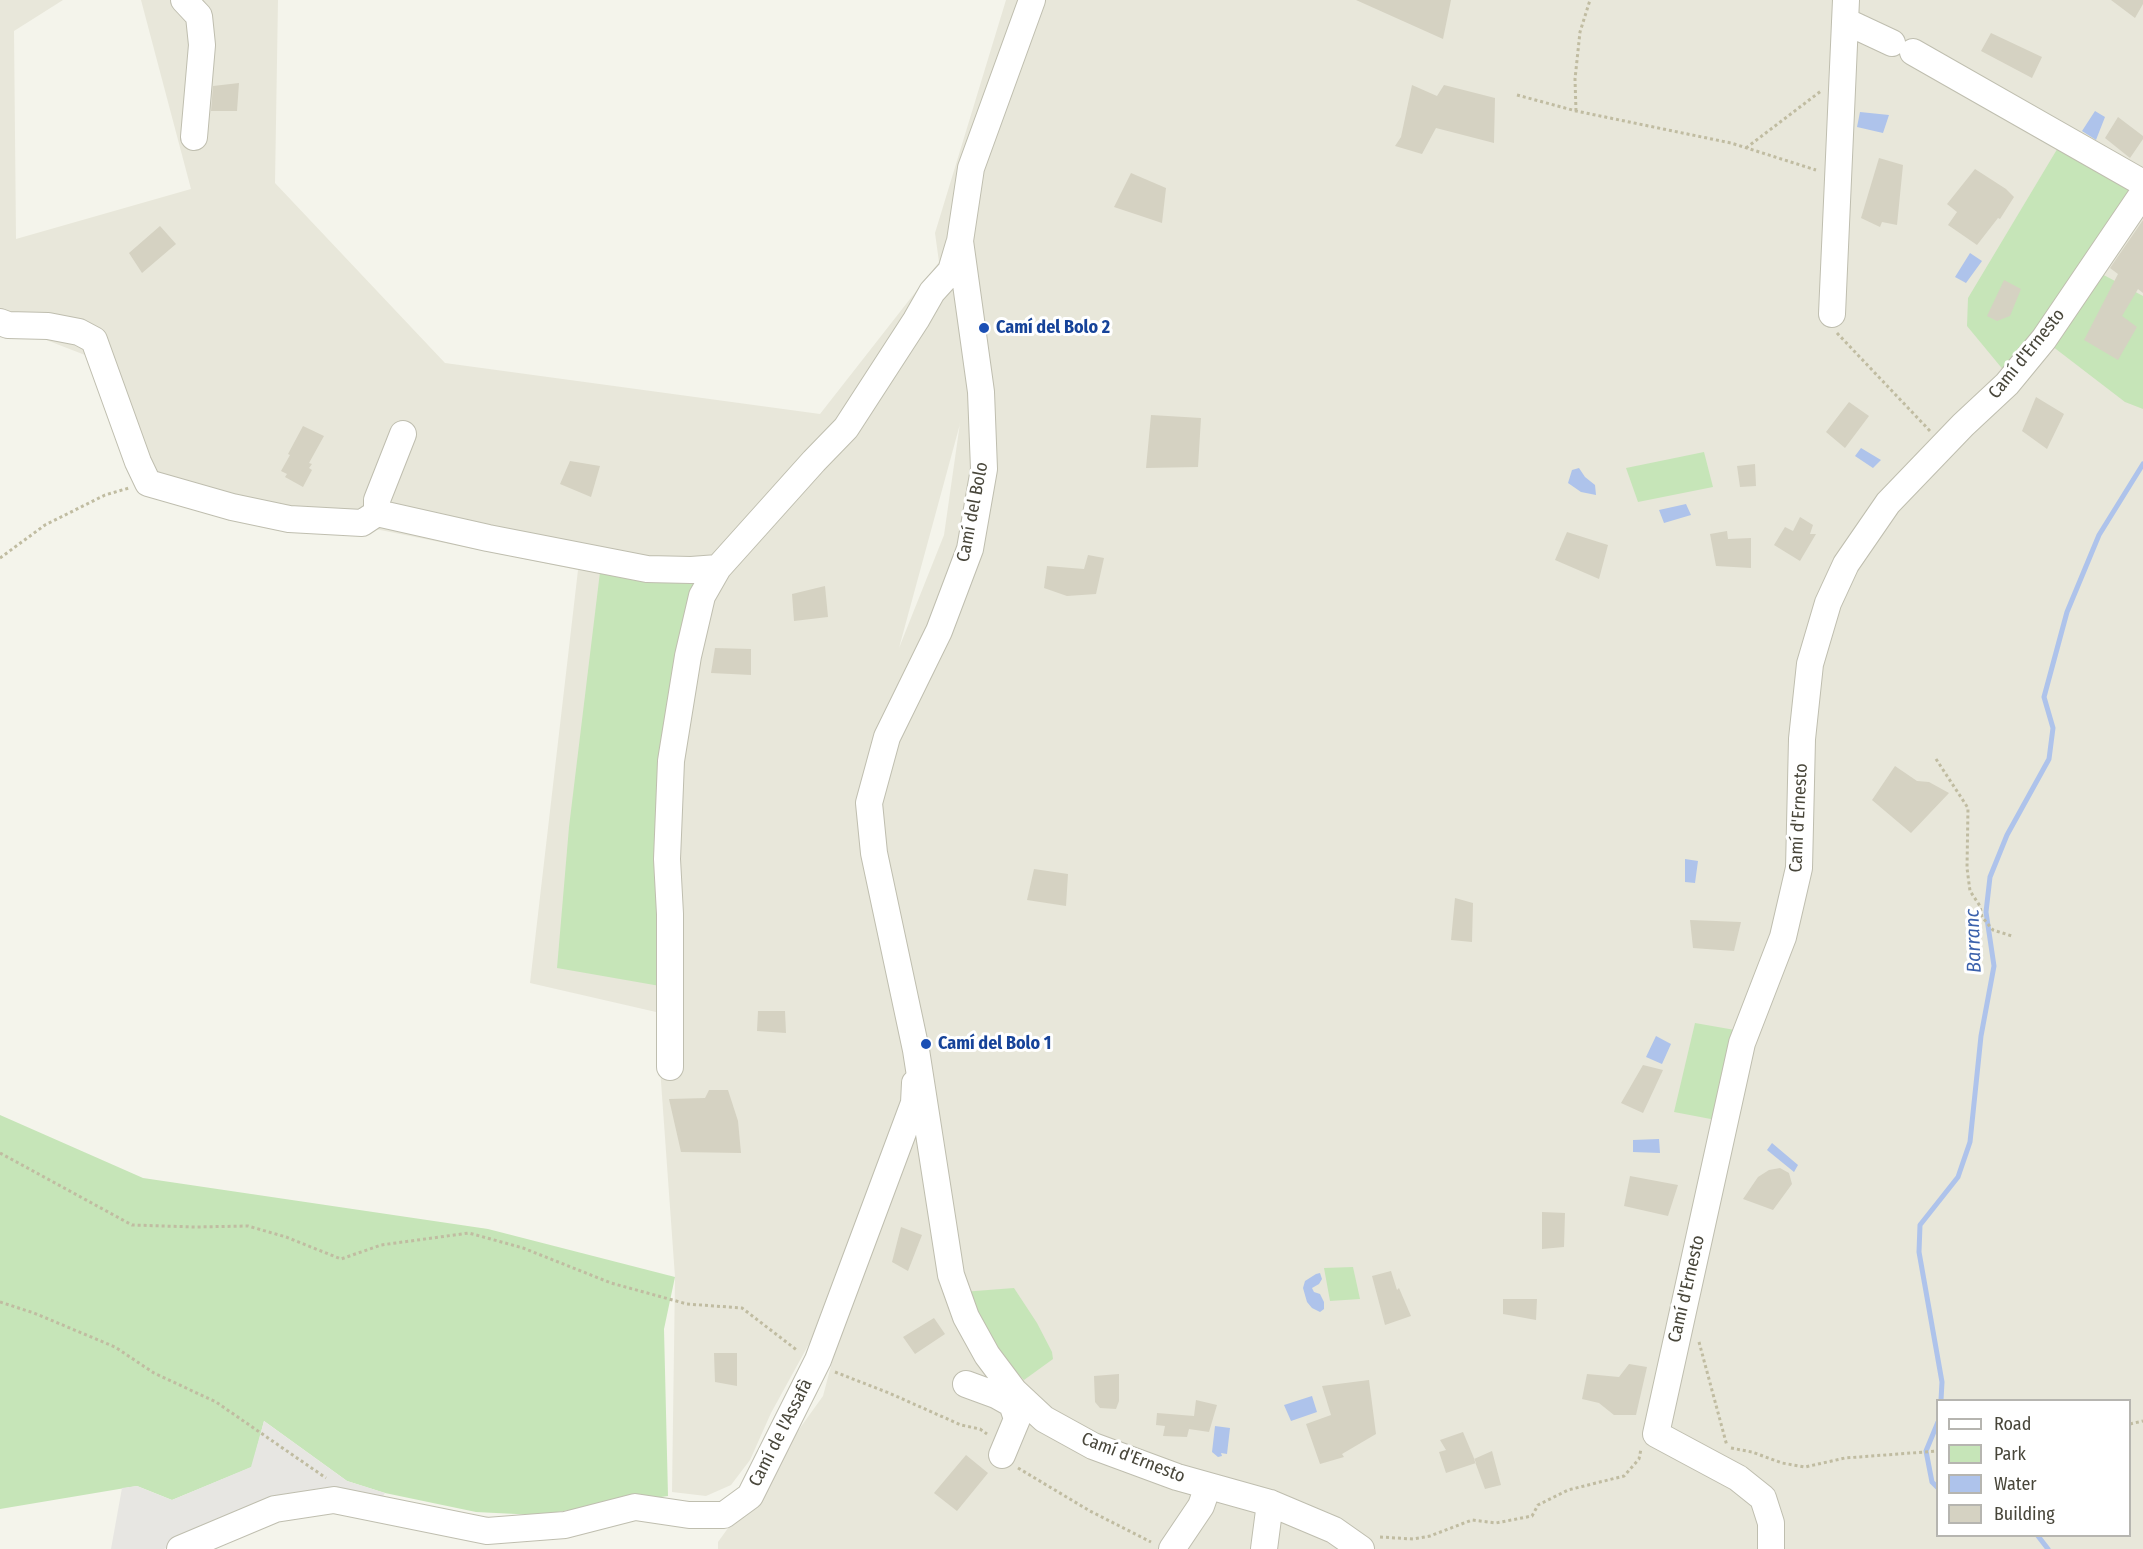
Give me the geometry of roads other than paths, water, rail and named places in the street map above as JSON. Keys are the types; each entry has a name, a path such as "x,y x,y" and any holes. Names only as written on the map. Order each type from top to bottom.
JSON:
{"street":[{"path":"184,0 199,16 202,45 194,137"},
{"name":"Camí del Bolo","path":"916,1050 874,853 869,803 886,737 939,631 970,549 984,469 981,392 960,241 971,168 1032,0"},
{"path":"1845,10 1902,48 2143,183"},
{"path":"1832,314 1845,10"},
{"name":"Camí d'Ernesto","path":"1771,1549 1772,1523 1762,1498 1738,1478 1656,1434 1742,1043 1783,937 1799,868 1802,739 1810,664 1826,609 1846,564 1888,503 2007,384 2044,339 2143,193"},
{"path":"670,1068 670,925 667,859 671,761 682,687 702,596 718,568 846,428 932,292 951,271 960,241"},
{"path":"0,322 8,325 48,326 79,332 94,340 138,462 148,483 232,507 289,519 363,523 377,513 488,538 647,569 718,568"},
{"path":"377,513 376,500 403,434"},
{"name":"Camí d'Ernesto","path":"916,1050 951,1275 966,1317 987,1354 1014,1391 1039,1414 1093,1446 1178,1477 1270,1503 1334,1530 1356,1546"},
{"name":"Camí de l'Assafà","path":"180,1549 275,1509 334,1500 491,1540 565,1525 635,1507 689,1515 724,1515 750,1496 816,1365 914,1103 916,1050"},
{"path":"966,1384 1039,1414"},
{"path":"1004,1450 1017,1419 1012,1404"},
{"path":"1164,1547 1201,1506 1208,1486"},
{"path":"1264,1549 1270,1503"}],"water":[{"path":"2095,111 2105,117 2096,140 2082,131"},
{"path":"1860,112 1889,115 1883,133 1857,127"},
{"path":"1970,253 1982,261 1966,283 1955,277"},
{"path":"1861,448 1881,460 1873,468 1855,456"},
{"path":"1579,468 1595,485 1596,495 1581,492 1568,483 1572,470"},
{"path":"1686,504 1691,515 1664,523 1659,510"},
{"path":"1685,859 1698,861 1695,883 1685,882"},
{"path":"1656,1036 1671,1044 1662,1064 1646,1057"},
{"path":"1659,1139 1660,1153 1633,1152 1633,1140"},
{"path":"1772,1143 1798,1165 1794,1172 1767,1150"},
{"path":"1320,1273 1322,1279 1312,1288 1314,1292 1320,1294 1324,1302 1324,1309 1320,1312 1307,1302 1303,1288 1305,1281"},
{"path":"1312,1396 1317,1412 1291,1421 1284,1405"},
{"path":"1215,1426 1230,1428 1227,1454 1221,1453 1222,1456 1218,1457 1212,1452"}],"waterway":[{"name":"Barranc","path":"1941,1399 1942,1382 1919,1252 1920,1225 1958,1177 1970,1142 1981,1036 1994,966 1986,912 1990,877 2007,835 2049,759 2053,728 2044,697 2067,612 2099,535 2143,464"},
{"name":"Barranc","path":"1936,1427 1926,1451 1932,1482 1936,1486"},
{"name":"Barranc","path":"2039,1537 2048,1549"}],"place":[{"name":"Camí del Bolo 2","path":"984,328"},
{"name":"Camí del Bolo 1","path":"926,1044"}]}
